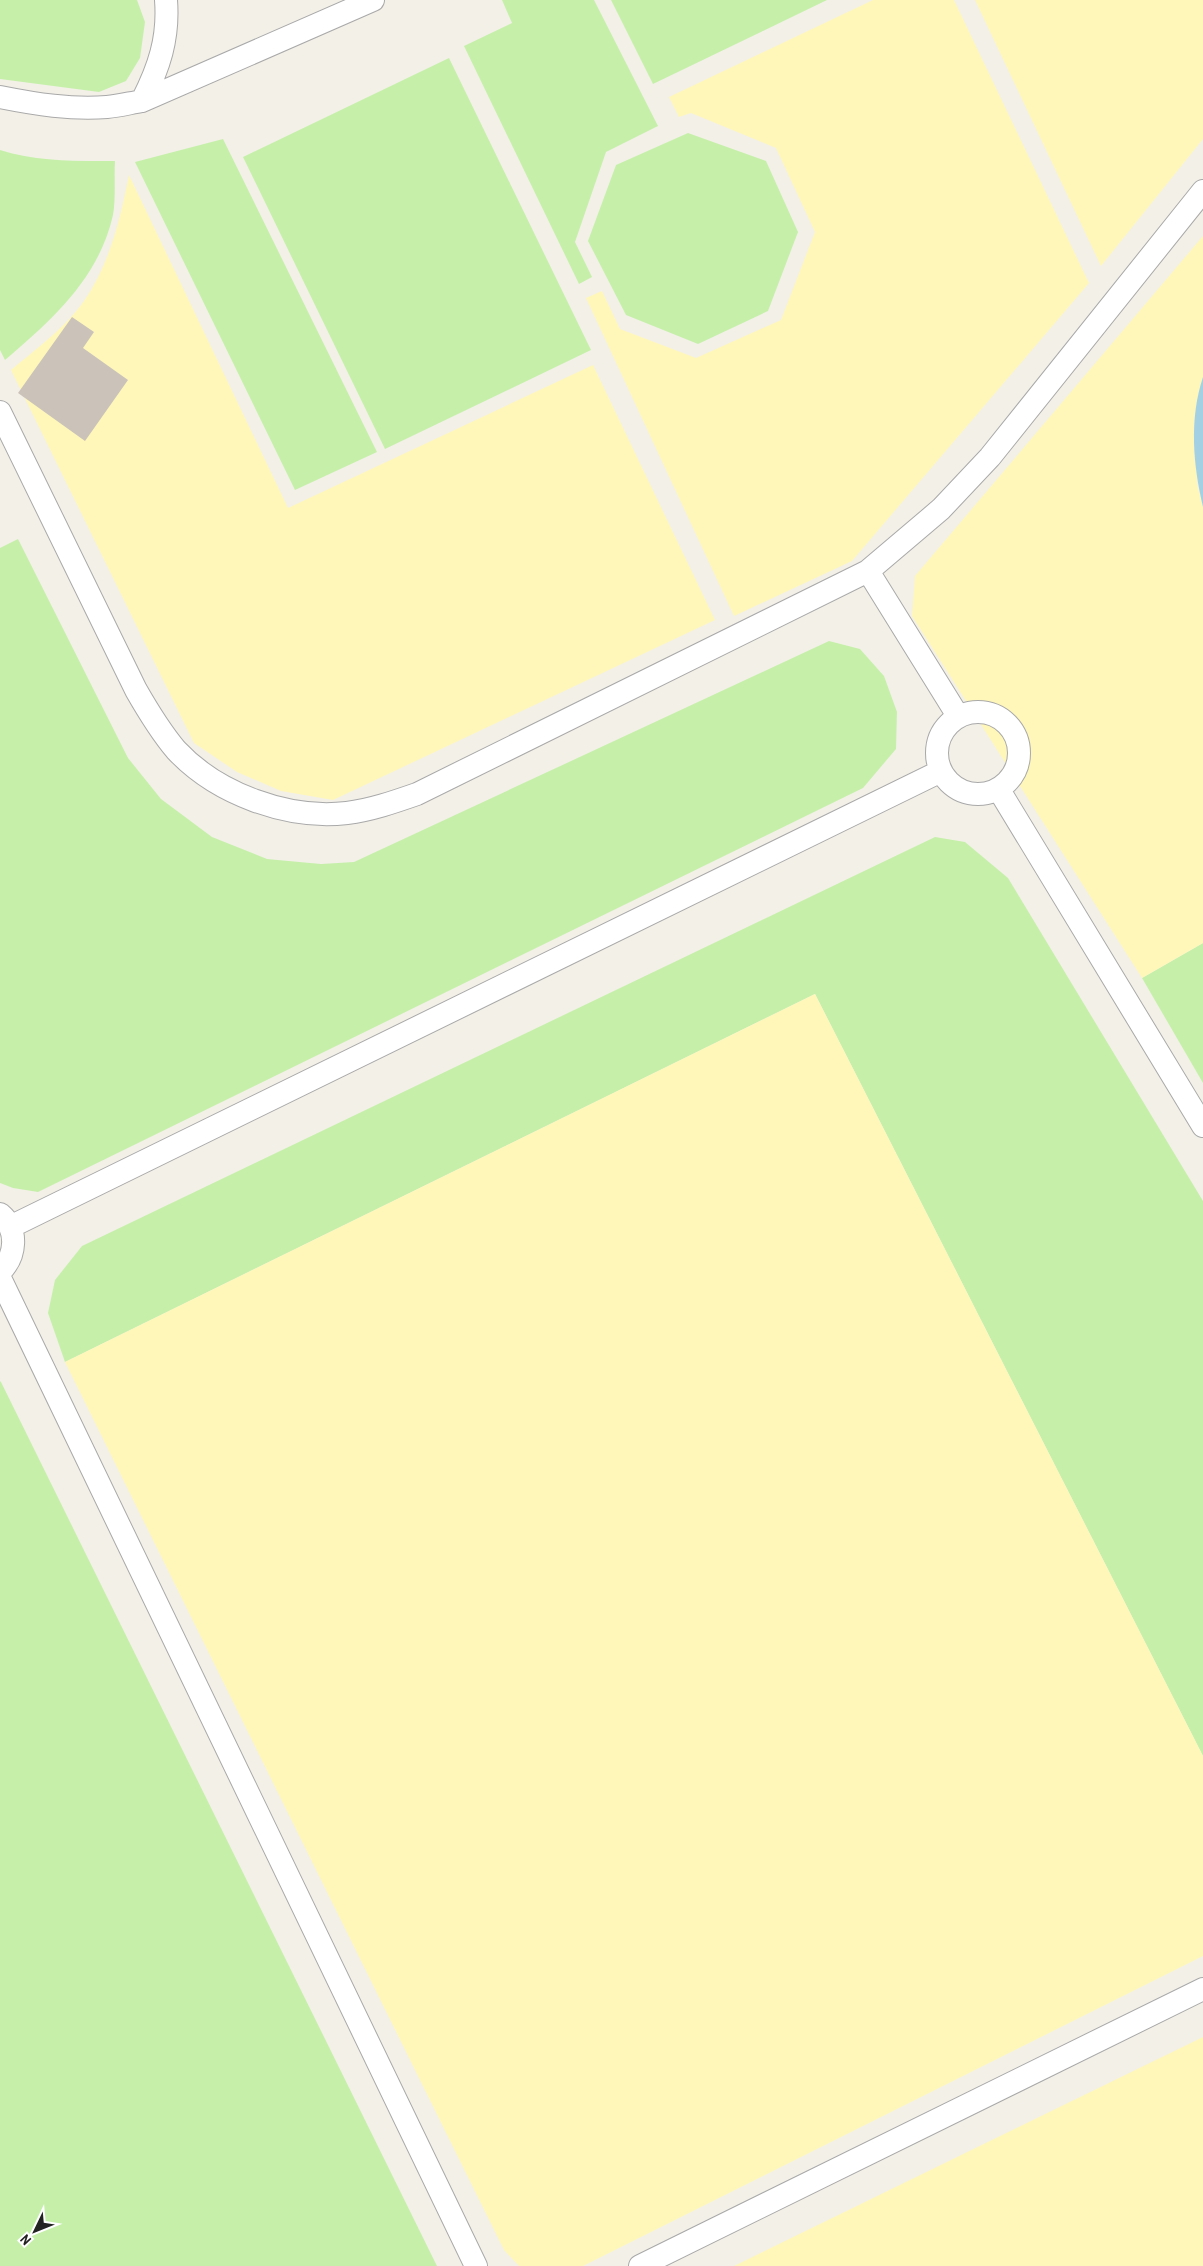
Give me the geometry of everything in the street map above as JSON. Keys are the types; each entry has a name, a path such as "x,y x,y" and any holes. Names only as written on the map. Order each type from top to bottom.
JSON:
{"lane":[{"path":"142,101 155,76 164,49 168,20 166,0"},
{"path":"0,97 71,107 108,107 142,101 373,0"},
{"path":"0,412 136,690 154,722 177,751 206,774 238,793 272,806 299,811 346,813 382,806 417,794 868,571 941,509 990,457 1203,191"},
{"path":"868,571 958,716"},
{"path":"976,711 994,714 1009,725 1019,741 1020,760 1013,777 999,790 983,795 966,793 951,785 941,771 937,756 938,741 946,726 958,716 976,711"},
{"path":"0,1272 7,1265 13,1253 14,1240 5,1221 941,771"},
{"path":"999,790 1203,1126"},
{"path":"0,1278 476,2266"},
{"path":"640,2266 1203,1989"}],"green space":[{"path":"0,0 137,0 145,22 140,58 126,81 99,92 0,79"},
{"path":"502,0 594,0 658,126 606,152 575,242 592,277 579,284 464,46 512,23"},
{"path":"611,0 827,0 653,84"},
{"path":"449,58 591,350 385,449 243,157"},
{"path":"688,133 766,161 798,232 768,311 698,344 626,315 588,241 616,165"},
{"path":"223,139 377,452 295,490 135,162"},
{"path":"0,150 43,159 115,161 113,215 97,259 85,278 56,313 5,360 0,350"},
{"path":"18,539 128,758 161,799 212,837 267,859 321,864 354,862 829,641 860,649 884,676 897,712 896,749 863,788 38,1192 13,1188 0,1183 0,548"},
{"path":"935,837 965,842 1008,878 1203,1201 1203,1756 815,994 65,1362 48,1313 55,1280 82,1246"},
{"path":"1203,943 1203,1083 1142,978"},
{"path":"1,1382 437,2266 0,2266"}],"sand":[{"path":"873,0 954,0 1089,283 852,561 734,616 586,298 602,291 620,329 696,358 781,320 815,232 776,148 691,113 679,117 669,97"},
{"path":"975,0 1203,0 1203,139 1101,266"},
{"path":"129,175 288,508 593,365 715,620 333,800 281,791 237,772 194,743 11,370 50,338 77,311 93,287 113,241"},
{"path":"1203,236 1203,377 1197,483 1203,507 1203,943 1142,978 912,616 915,576"},
{"path":"815,994 1203,1756 1203,1956 583,2266 519,2266 504,2250 65,1362"},
{"path":"1203,2037 1203,2266 734,2266"}],"water":[{"path":"1203,377 1203,507 1195,458 1194,426"}],"building":[{"path":"72,317 94,332 83,348 128,380 85,441 18,393"}]}
